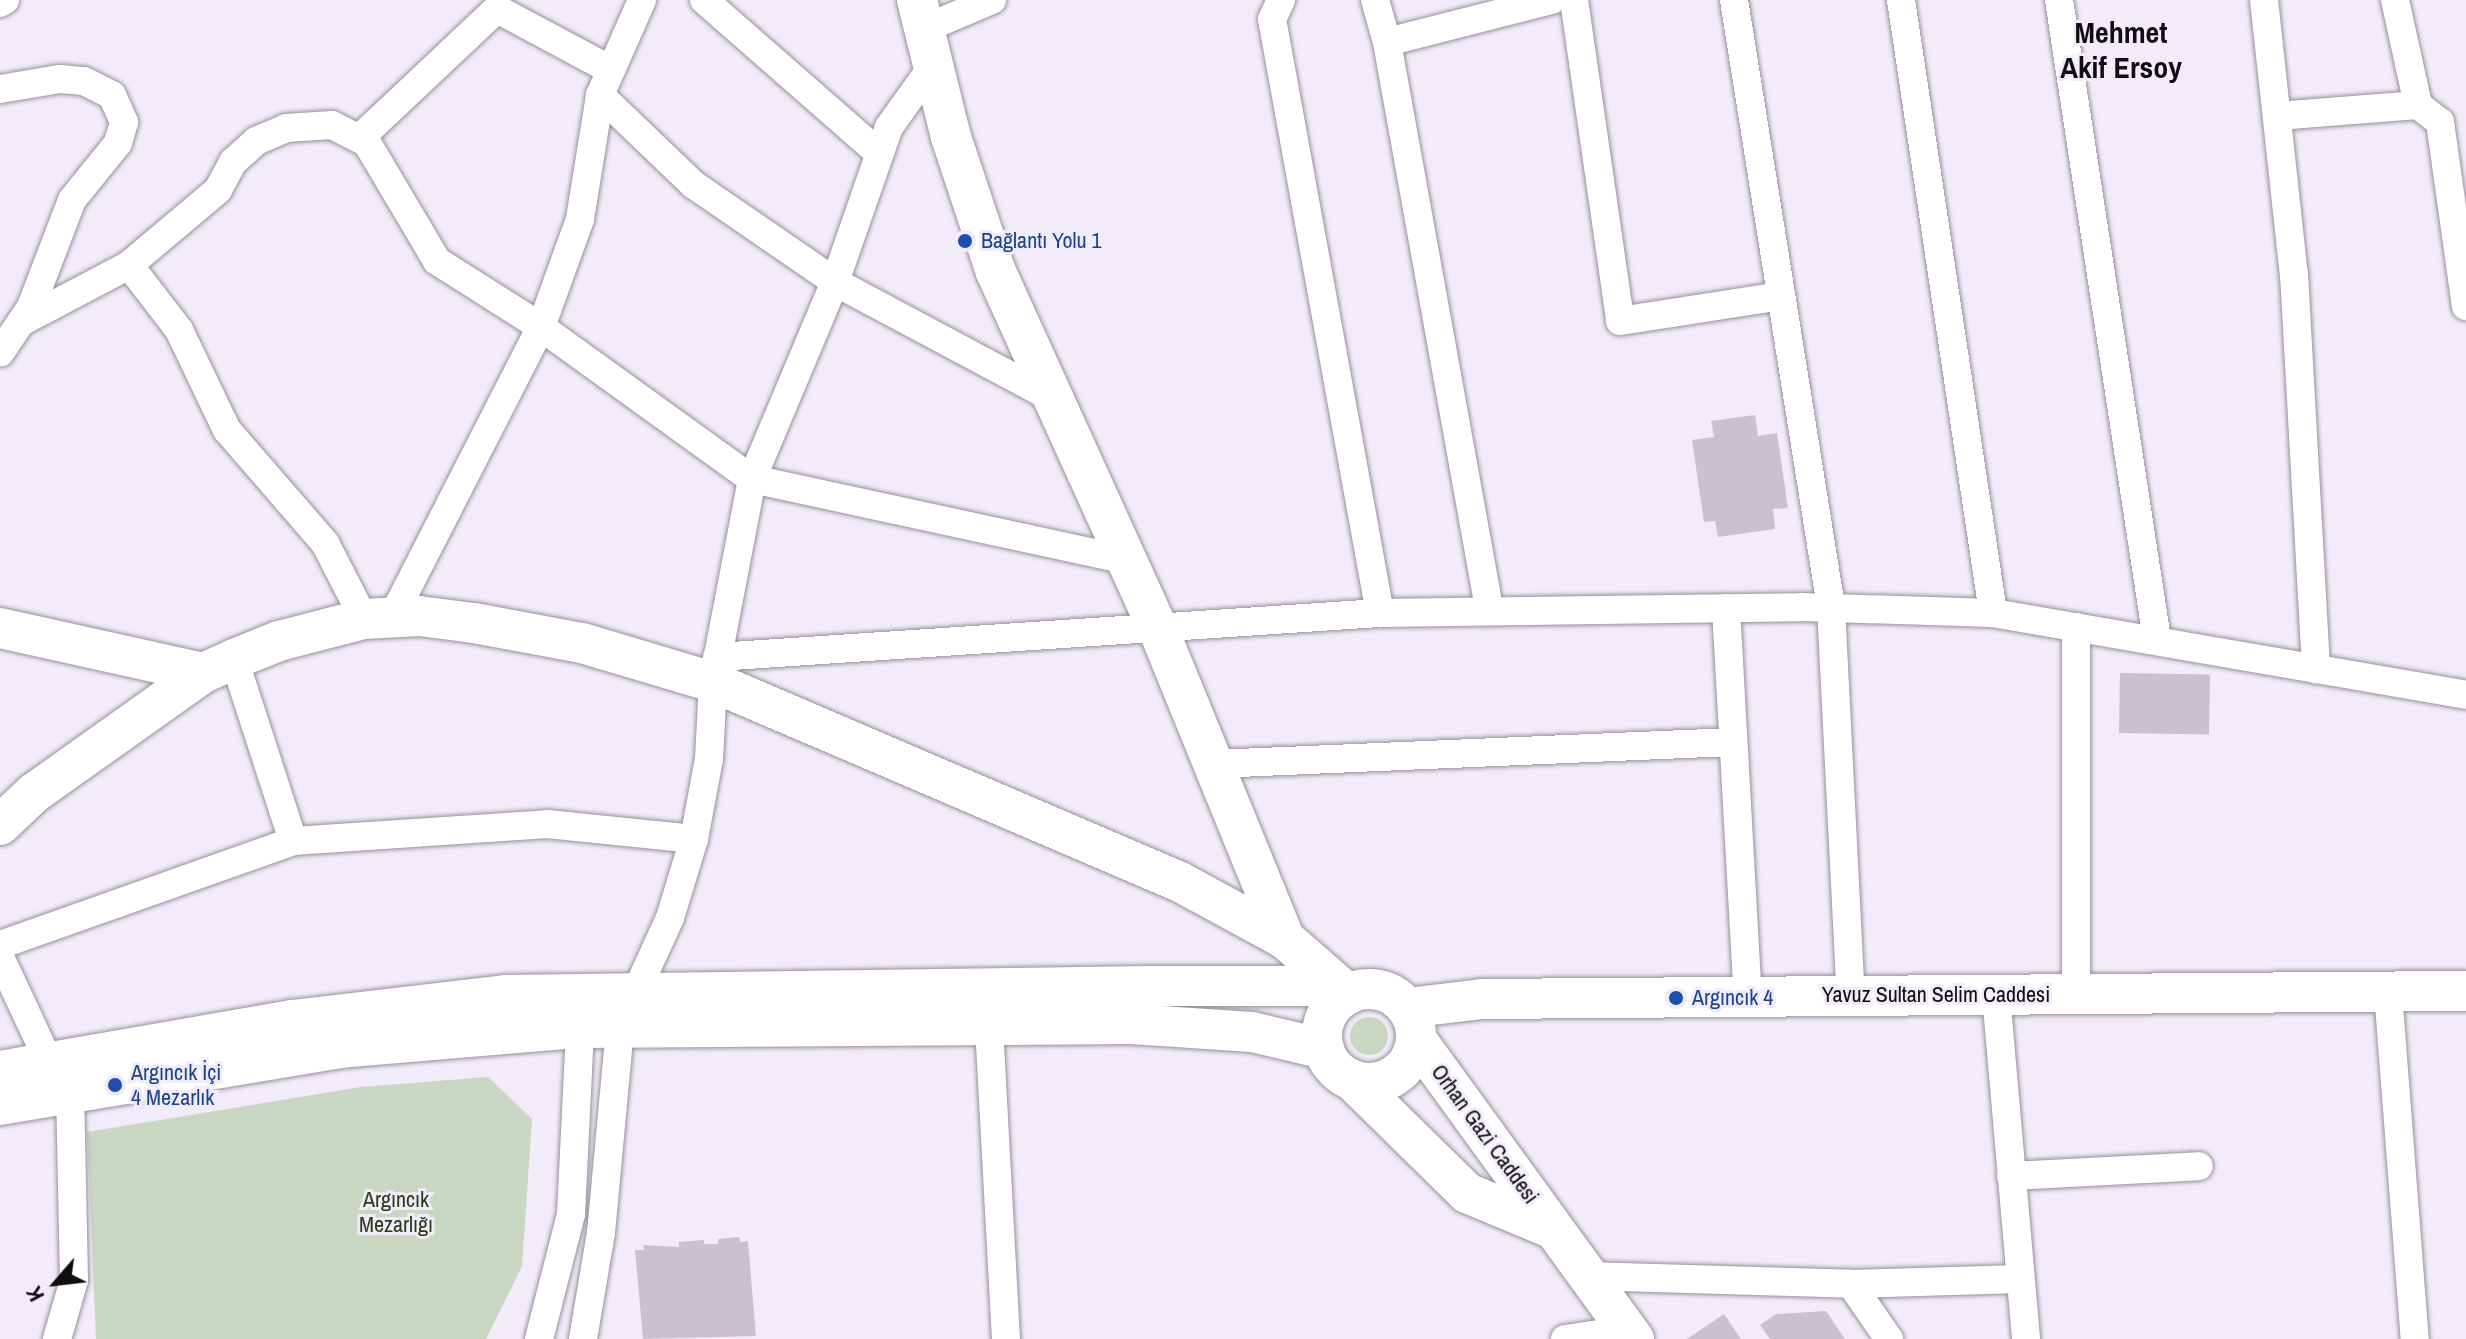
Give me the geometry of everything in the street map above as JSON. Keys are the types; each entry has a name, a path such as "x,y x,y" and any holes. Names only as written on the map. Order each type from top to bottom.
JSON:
{"street":[{"path":"0,3 5,0"},
{"path":"378,618 541,327 580,219 606,82 642,0"},
{"path":"704,0 879,153"},
{"path":"992,0 920,14 972,205 1050,397 1159,631 1285,939"},
{"path":"1281,0 1272,19 1380,613"},
{"path":"1375,0 1387,42 1489,608"},
{"path":"1387,42 1552,0"},
{"path":"1574,0 1620,321 1781,296"},
{"path":"1734,0 1831,607 1851,996"},
{"path":"1901,0 1993,613"},
{"path":"2059,0 2157,640"},
{"path":"2264,0 2294,274 2316,669"},
{"path":"2395,0 2418,105 2440,122 2466,306"},
{"path":"361,137 497,9 606,82 694,185 835,282 1050,397"},
{"path":"583,1339 601,1233 628,1010 670,918 694,839 709,759 715,670 752,479 835,282 889,127 932,67"},
{"path":"0,89 60,79 84,81 112,95 124,122 118,143 72,200 21,322 0,353"},
{"path":"2277,116 2418,105"},
{"path":"21,322 129,265 218,190 233,162 271,133 317,124 345,128 361,137 437,261 541,327 752,479 1127,560"},
{"path":"129,265 179,330 227,430 330,551 378,618"},
{"path":"715,670 1380,613 1489,608 1831,607 1993,613 2466,695"},
{"path":"1726,608 1748,997"},
{"path":"0,825 34,793 218,666 279,641 378,618 528,632 715,670 1180,882 1285,939 1345,996"},
{"path":"2076,627 2076,994"},
{"path":"0,628 218,666"},
{"path":"218,666 293,841"},
{"path":"1214,764 1733,742"},
{"path":"0,945 293,841 547,824 694,839"},
{"path":"0,957 60,1077 74,1280 57,1339"},
{"path":"0,1105 60,1077 374,1008 505,995 582,1011 1319,986 1345,996 1380,990 1412,1023 1409,1062 1391,1079 1375,1083 1351,1079 1337,1071 1324,1049 1324,1025 1345,996"},
{"name":"Yavuz Sultan Selim Caddesi","path":"1412,1023 1482,999 2466,991"},
{"path":"2388,992 2415,1339"},
{"path":"1996,995 2026,1339"},
{"path":"628,1010 989,1026 1204,1026 1324,1049"},
{"path":"539,1339 571,1214 582,1011"},
{"name":"Orhan Gazi Caddesi","path":"1412,1023 1553,1229 1630,1334"},
{"path":"989,1026 1006,1339"},
{"path":"0,1071 60,1077"},
{"name":"Orhan Gazi Caddesi","path":"1351,1079 1467,1193 1553,1229"},
{"path":"2011,1176 2199,1166"},
{"path":"1586,1276 1851,1284 2020,1279"},
{"path":"1851,1284 1889,1339"},
{"path":"1565,1339 1630,1334"}],"green space":[{"path":"1369,1017 1382,1023 1388,1036 1382,1049 1369,1055 1356,1049 1350,1036 1356,1023"},
{"name":"Argıncık Mezarlığı","path":"488,1077 532,1119 522,1266 486,1339 96,1339 87,1132 361,1087"}],"building":[{"path":"1755,415 1758,436 1777,433 1788,508 1773,509 1775,529 1718,537 1715,521 1704,522 1692,440 1714,437 1711,421"},
{"path":"2120,673 2210,675 2209,735 2119,733"},
{"path":"739,1237 740,1242 748,1241 756,1336 643,1339 635,1250 644,1250 643,1245 679,1247 679,1242 704,1240 704,1244 718,1244 718,1239"},
{"path":"1826,1311 1845,1339 1770,1339 1760,1325 1776,1314"},
{"path":"1724,1314 1741,1339 1687,1339"}],"place":[{"name":"Bağlantı Yolu 1","path":"965,241"},
{"name":"Argıncık 4","path":"1676,998"},
{"name":"Argıncık İçi 4 Mezarlık","path":"115,1085"}],"district":[{"name":"Mehmet Akif Ersoy","path":"2121,49"}]}
